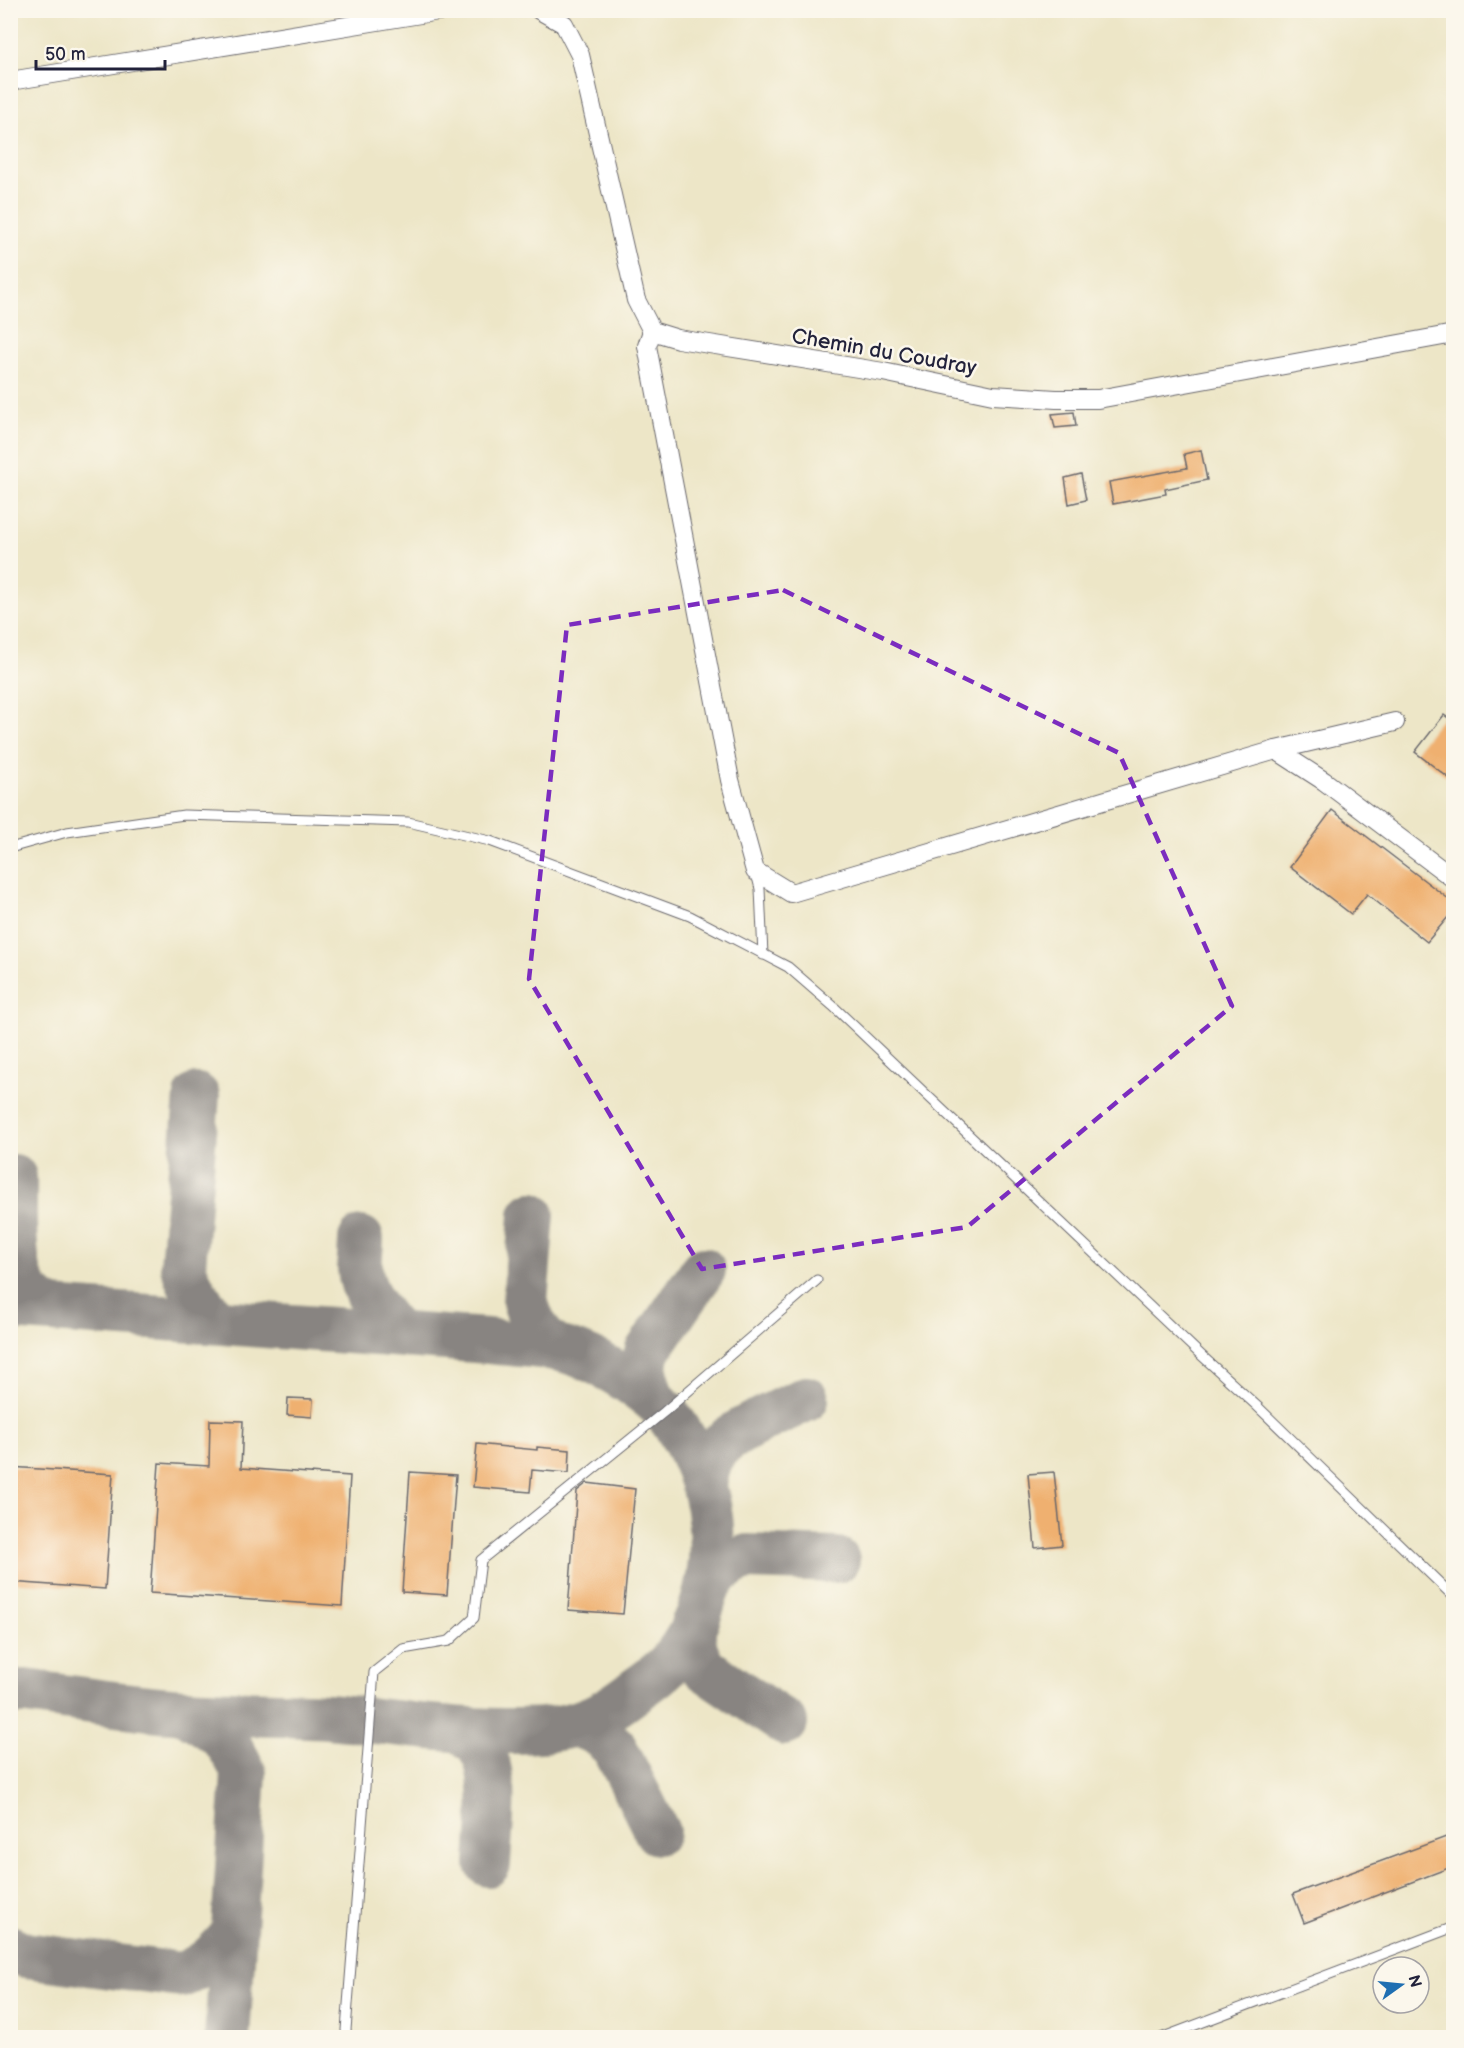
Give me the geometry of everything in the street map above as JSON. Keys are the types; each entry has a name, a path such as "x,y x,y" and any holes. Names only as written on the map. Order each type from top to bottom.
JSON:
{"street":[{"path":"10,81 445,10"},
{"path":"539,10 564,24 580,55 636,300 652,331 647,346 651,370 730,780 755,871 791,893 1276,750 1395,722"},
{"name":"Chemin du Coudray","path":"652,331 678,339 883,372 993,395 1056,399 1098,399 1454,334"},
{"path":"1276,750 1324,781 1454,879"}],"lane":[{"path":"10,848 67,832 184,815 408,822 490,841 690,916 788,967 833,1006 1257,1406 1454,1597"},
{"path":"755,871 760,889 763,955"},
{"path":"348,2037 346,2030 374,1672 403,1649 450,1641 474,1618 481,1560 664,1412 817,1280"},
{"path":"1161,2037 1454,1927"}],"highlighted area":[{"path":"783,590 1119,753 1232,1006 967,1227 702,1269 529,979 567,625"}],"building":[{"path":"1074,412 1076,426 1055,428 1052,414"},
{"path":"1201,450 1207,480 1165,489 1166,494 1113,504 1109,482 1187,468 1184,454"},
{"path":"1081,474 1086,500 1069,504 1065,478"},
{"path":"1444,715 1454,722 1454,782 1415,752"},
{"path":"1332,810 1454,903 1454,910 1427,942 1367,894 1351,914 1290,867"},
{"path":"288,1398 313,1399 312,1417 287,1415"},
{"path":"210,1420 243,1421 241,1468 350,1476 342,1606 150,1593 159,1463 209,1466"},
{"path":"477,1444 537,1450 537,1447 570,1450 569,1473 532,1470 530,1492 473,1487"},
{"path":"10,1467 113,1474 105,1589 10,1582"},
{"path":"410,1472 456,1475 447,1595 402,1592"},
{"path":"1054,1472 1062,1545 1035,1548 1028,1474"},
{"path":"587,1483 635,1489 623,1614 568,1610 577,1491"},
{"path":"1454,1834 1454,1866 1304,1923 1293,1894"}],"taxiway":[{"path":"197,1096 183,1266 196,1295 217,1321"},
{"path":"14,1177 15,1251 20,1278 30,1295 49,1309"},
{"path":"532,1215 525,1302 532,1321 542,1337 556,1348"},
{"path":"361,1239 360,1264 364,1286 379,1312 397,1334"},
{"path":"654,1400 647,1384 645,1369 647,1352 703,1270"},
{"path":"10,1307 488,1341 569,1351 594,1361 630,1382 652,1398 673,1421 698,1469 710,1517 712,1542 706,1591 699,1615 674,1658 656,1676 614,1706 598,1716 570,1726 526,1731 481,1731 327,1716 164,1710 26,1692 10,1692"},
{"path":"704,1484 710,1460 721,1445 743,1430 806,1399"},
{"path":"707,1588 718,1573 732,1563 747,1557 837,1560"},
{"path":"693,1625 695,1648 705,1669 785,1723"},
{"path":"182,1711 213,1729 227,1743 244,1774 227,2038"},
{"path":"574,1724 596,1732 614,1747 657,1832"},
{"path":"463,1731 477,1743 489,1769 492,1801 488,1864"},
{"path":"10,1948 25,1955 181,1975 210,1959 233,1935"}]}
